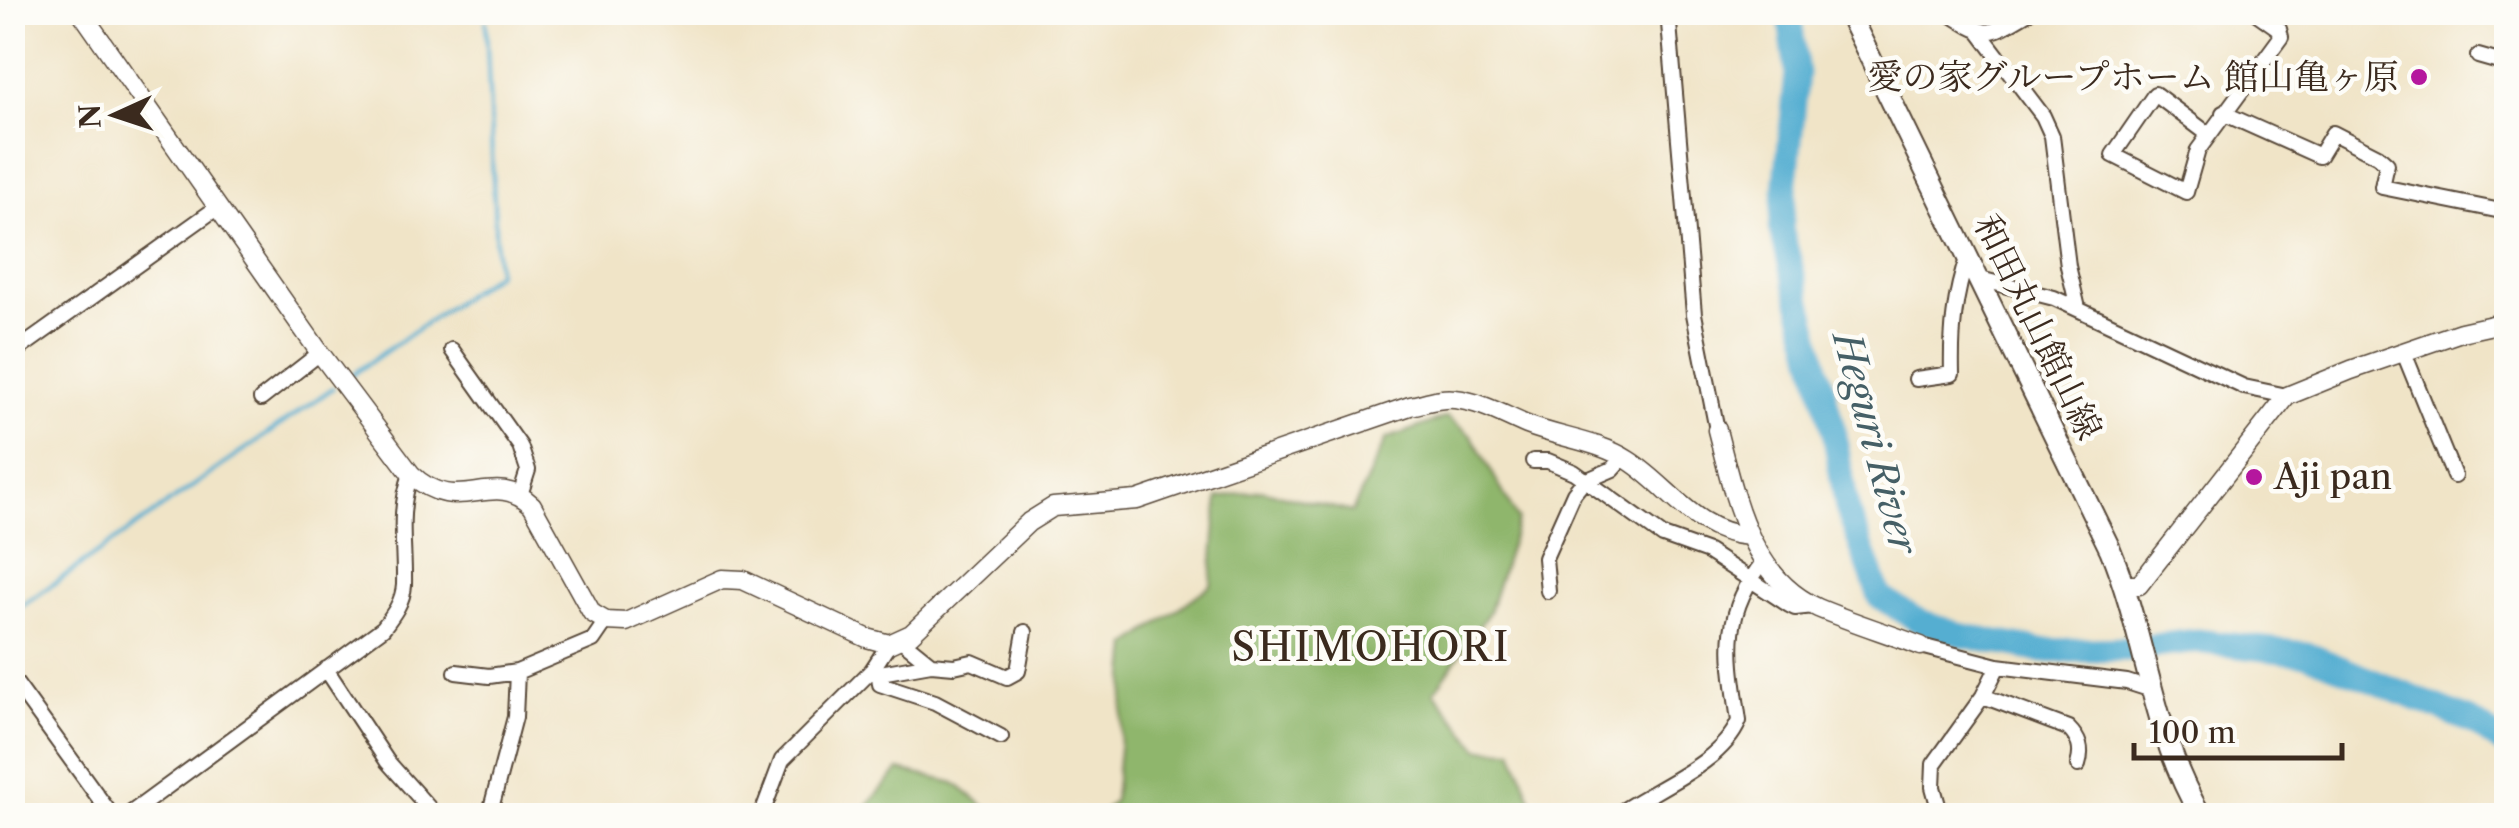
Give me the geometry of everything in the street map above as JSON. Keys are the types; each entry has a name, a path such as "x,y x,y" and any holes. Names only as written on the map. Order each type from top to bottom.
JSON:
{"main road":[{"name":"和田丸山館山線","path":"1848,12 1980,279 2126,589 2179,772 2201,816"}],"street":[{"path":"81,12 320,353 410,474 426,488 443,496 509,490 520,495 532,506 592,612 606,622 626,622 722,579 743,580 867,638 895,641 931,664"},
{"path":"1668,12 1694,314 1717,430 1748,536 1764,561 1814,606 1921,646 1998,666 2151,684"},
{"path":"1946,12 1980,33 2044,116 2052,136 2068,266 2078,308"},
{"path":"1980,33 1995,32 2029,12"},
{"path":"2208,134 2155,94 2113,155 2186,192 2198,150 2281,37 2278,29 2255,12"},
{"path":"2478,56 2506,64"},
{"path":"2223,113 2319,156 2333,133 2387,164 2382,187 2506,212"},
{"path":"12,354 218,207"},
{"path":"1916,379 1952,374 1951,336 1957,288 1968,255"},
{"path":"1980,279 2054,298 2244,387 2287,396"},
{"path":"2126,589 2139,584 2287,396 2461,332 2506,322"},
{"path":"452,350 520,446 528,470 520,495"},
{"path":"2404,352 2454,476"},
{"path":"261,399 320,353"},
{"path":"761,816 782,760 872,670 895,641 912,634 1028,522 1052,507 1137,500 1410,406 1450,398 1479,402 1529,426 1624,457 1708,527 1748,536"},
{"path":"1548,591 1545,558 1574,493 1583,482 1613,469 1624,457"},
{"path":"1533,460 1548,461 1574,472 1662,536 1708,552 1795,608 1814,606"},
{"path":"128,816 383,628 397,610 404,588 400,524 410,474"},
{"path":"1615,816 1696,767 1734,734 1739,721 1731,625 1750,579 1764,561"},
{"path":"456,672 488,676 517,672 593,640 606,622"},
{"path":"1002,737 935,702 880,684 878,676 931,664 954,666 972,662 1008,677 1018,671 1025,632"},
{"path":"1941,816 1933,787 1934,764 1983,696 1998,666"},
{"path":"326,668 388,761 436,816"},
{"path":"490,816 515,718 517,672"},
{"path":"12,678 112,816"},
{"path":"1983,696 2068,728 2078,738 2078,765"}],"green space":[{"path":"1447,417 1472,436 1518,520 1489,612 1434,692 1479,749 1513,750 1537,815 1100,815 1114,800 1129,645 1211,585 1218,498 1261,490 1352,512 1386,439"},
{"path":"899,770 955,783 995,815 859,815"}],"waterway":[{"name":"Heguri River","path":"1789,12 1797,73 1781,229 1834,432 1847,508 1880,597 1917,620 1965,636 2042,651 2128,649 2197,641 2307,654 2473,722 2506,746"},
{"path":"349,377 497,273 486,22"},
{"path":"12,613 333,388"}],"place":[{"name":"愛の家グループホーム 館山亀ヶ原","path":"2419,77"},
{"name":"Aji pan","path":"2254,477"}],"district":[{"name":"SHIMOHORI","path":"1371,647"}]}
